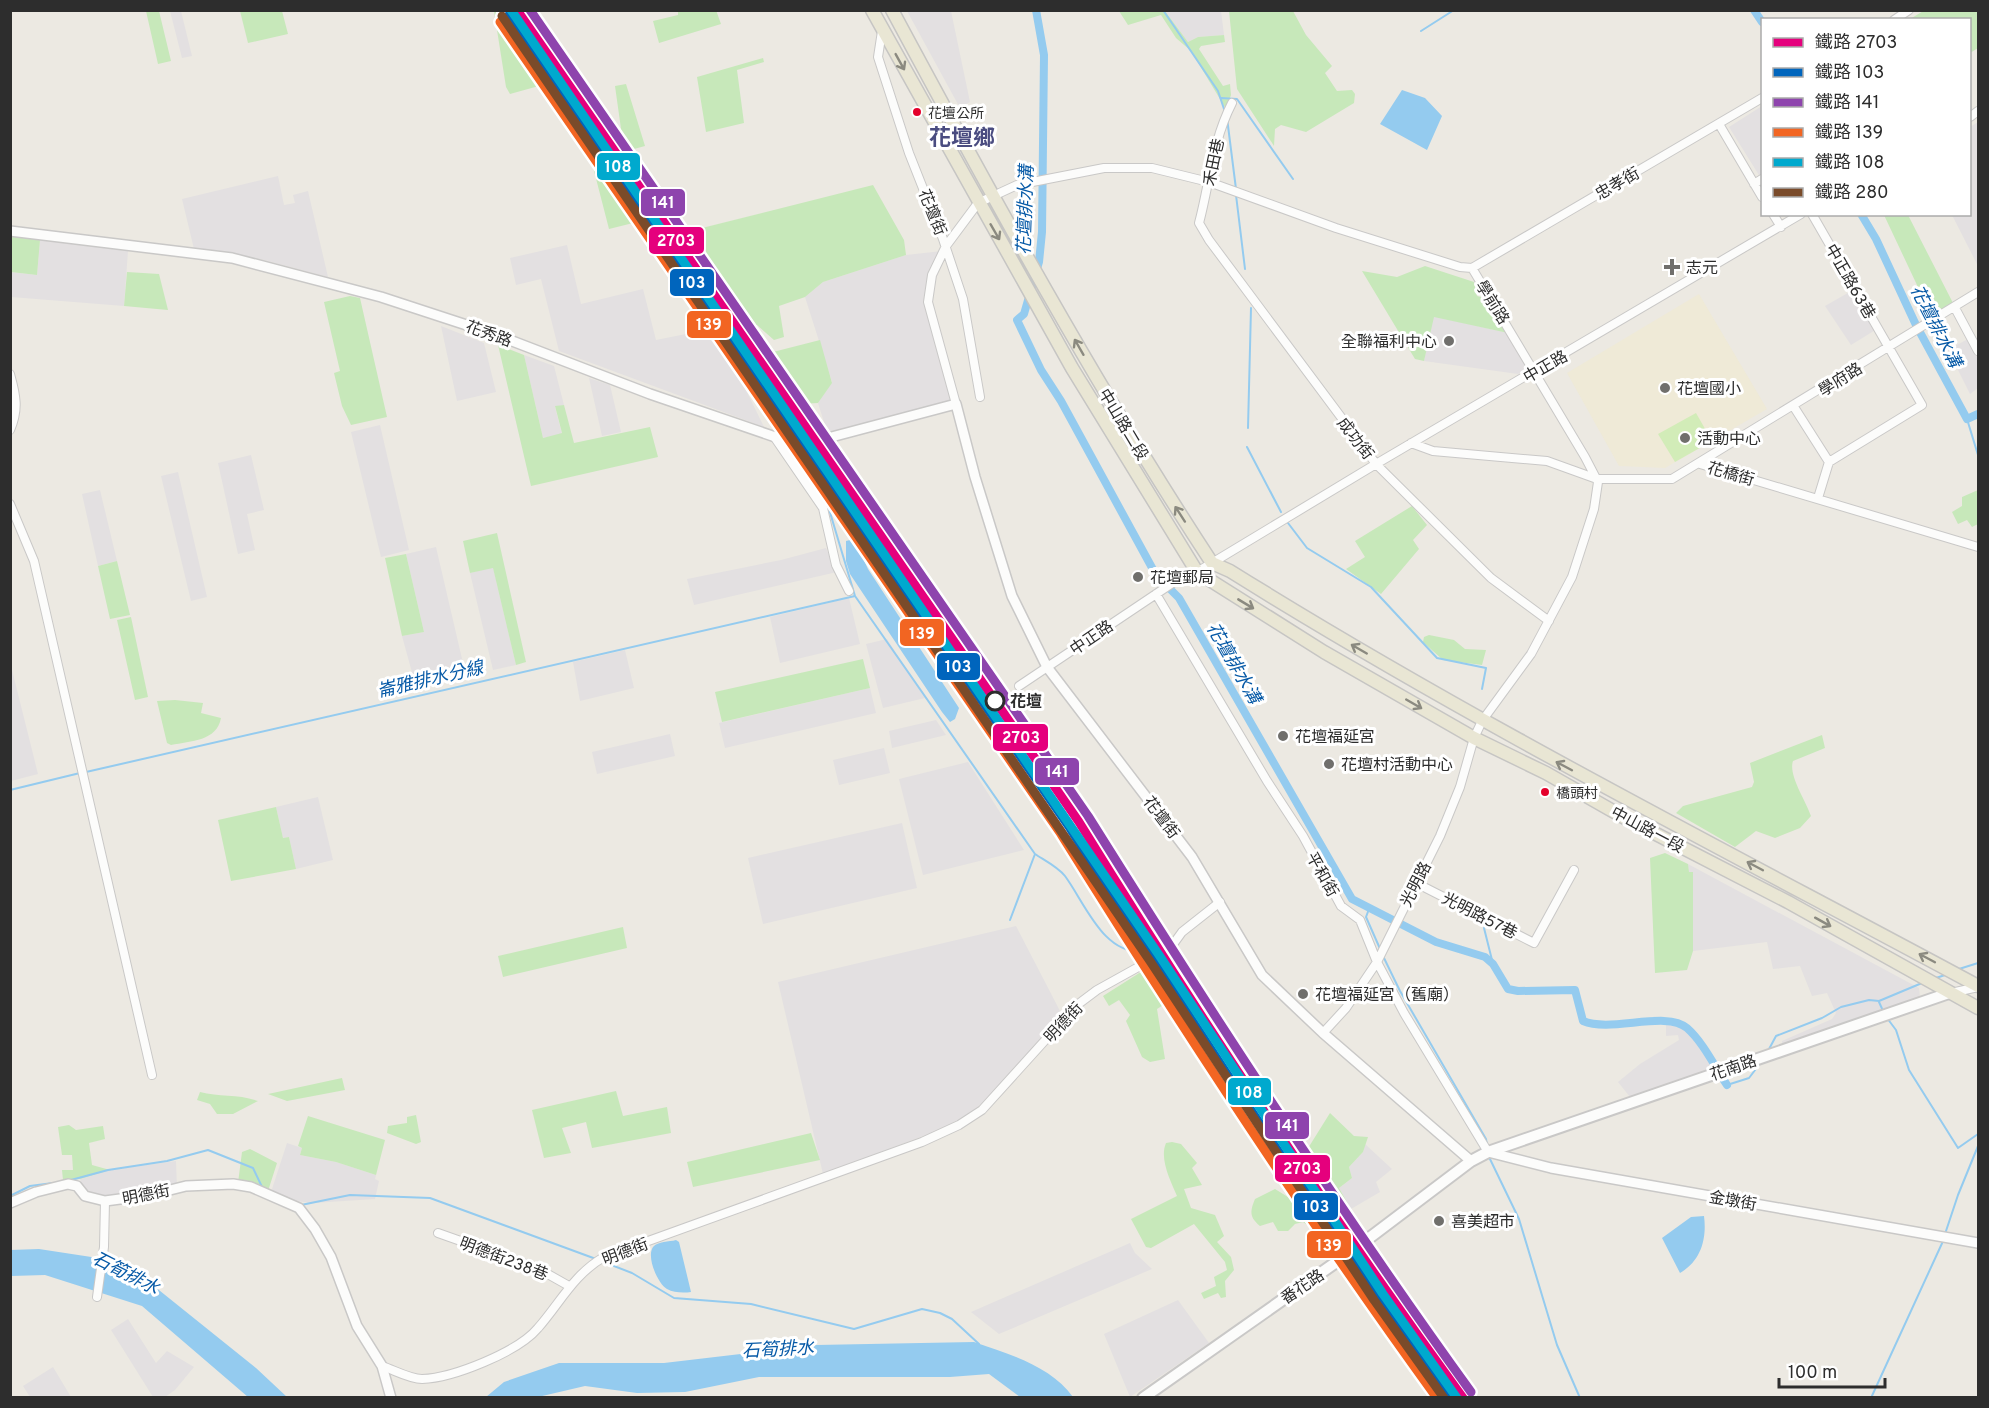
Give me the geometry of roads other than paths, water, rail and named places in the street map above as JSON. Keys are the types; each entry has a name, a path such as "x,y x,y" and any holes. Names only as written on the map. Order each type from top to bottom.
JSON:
{"main road":[{"path":"872,10 978,203"},
{"path":"892,10 992,196"},
{"name":"中山路二段","path":"992,196 1137,446 1212,563"},
{"name":"中山路二段","path":"978,203 1197,572"},
{"name":"中山路一段","path":"1212,563 1230,571 1482,721 1978,986"},
{"name":"中山路一段","path":"1197,572 1324,652 1474,738 1546,773 1625,818 1788,902 1978,1008"},
{"name":"花南路","path":"1488,1152 1949,993"},
{"name":"番花路","path":"1143,1398 1352,1251 1472,1161 1488,1152"}],"street":[{"name":"花壇街","path":"883,30 878,57 909,153 946,246 963,299 980,397"},
{"name":"忠孝街","path":"1472,268 1761,99"},
{"name":"禾田巷","path":"1199,223 1209,182 1211,158 1222,123 1232,103"},
{"path":"1719,124 1761,195"},
{"name":"學前路","path":"992,196 1035,180 1050,177 1104,168 1152,168 1209,182 1336,228 1460,267 1472,268 1536,372 1597,479"},
{"path":"1754,184 1761,180"},
{"path":"956,404 928,302 932,275 946,246 978,203 992,196"},
{"path":"1774,216 1781,227"},
{"name":"中正路","path":"1212,563 1799,216"},
{"name":"中正路63巷","path":"1813,216 1922,405 1828,462"},
{"name":"成功街","path":"1199,223 1260,310 1376,464 1491,578 1549,621"},
{"name":"花秀路","path":"10,231 232,258 370,294 494,334 568,364 775,438 805,444 956,404"},
{"name":"學府路","path":"1700,464 1978,292"},
{"path":"1955,308 1978,351"},
{"path":"10,374 17,397 16,417 10,430"},
{"name":"花壇街","path":"956,404 975,477 1012,596 1047,667 1093,730 1163,816 1220,902 1257,969 1323,1033 1472,1161"},
{"path":"1794,407 1828,462 1818,498"},
{"path":"775,438 823,508 836,565 849,591"},
{"name":"花橋街","path":"1412,443 1433,452 1547,461 1597,479 1672,479 1700,464 1978,547"},
{"path":"1482,721 1521,669 1577,566 1594,508 1597,479"},
{"path":"10,504 34,561 152,1075"},
{"path":"1197,572 1212,563"},
{"name":"中正路","path":"1019,686 1174,582 1197,572"},
{"name":"平和街","path":"1156,594 1252,756 1303,836 1341,906 1360,920 1377,962 1404,1013 1488,1152"},
{"name":"光明路","path":"1323,1033 1346,1008 1377,962 1440,836 1460,787 1474,738 1482,721"},
{"name":"光明路57巷","path":"1416,883 1534,943 1574,870"},
{"name":"明德街","path":"10,1203 36,1192 68,1184 77,1186 85,1196 105,1201 150,1195 186,1186 233,1184 251,1187 299,1208 315,1229 331,1257 357,1326 382,1366 420,1379 440,1376 508,1353 538,1329 569,1286 590,1265 604,1257 922,1142 968,1120 994,1098 1077,1005 1097,990 1169,950 1182,932 1220,902"},
{"name":"花南路","path":"1949,993 1978,986"},
{"name":"金墩街","path":"1488,1152 1551,1168 1978,1243"},
{"path":"97,1297 104,1247 105,1201"},
{"name":"明德街238巷","path":"438,1233 537,1268 569,1286"},
{"path":"382,1366 391,1398"}],"water":[{"path":"1402,90 1425,98 1442,116 1427,150 1380,124"},
{"path":"854,539 868,569 959,708 955,719 950,722 850,574 846,561 846,541"},
{"path":"1704,1216 1705,1225 1701,1249 1693,1262 1680,1273 1662,1238 1691,1217"},
{"path":"676,1240 679,1242 691,1292 667,1289 660,1282 654,1270 651,1257 653,1247"},
{"name":"石筍排水","path":"39,1249 124,1262 256,1368 287,1397 248,1397 142,1306 45,1275 11,1276 10,1250"},
{"path":"974,1342 1041,1369 1064,1386 1073,1397 1020,1397 989,1374 950,1377 759,1377 685,1392 637,1393 585,1386 538,1397 486,1397 504,1382 559,1363 664,1363 816,1345"}],"waterway":[{"path":"500,10 786,436"},
{"name":"花壇排水溝","path":"1036,10 1044,55 1042,232 1039,262 1024,314 1017,320 1041,370 1061,401 1156,575 1179,598 1352,899 1436,942 1485,957 1493,964 1508,989 1518,991 1575,990 1583,1021 1608,1025 1652,1021 1678,1023 1687,1028 1698,1040 1727,1085"},
{"path":"1163,10 1218,91 1225,112"},
{"path":"1421,31 1454,10"},
{"name":"花壇排水溝","path":"1754,10 1761,20"},
{"path":"1221,98 1237,99 1293,179"},
{"path":"1227,118 1236,189"},
{"path":"1236,195 1245,269"},
{"name":"花壇排水溝","path":"1862,216 1876,239 1916,325 1967,419 1978,414"},
{"path":"1248,428 1251,308"},
{"name":"花壇排水溝","path":"1967,419 1978,455"},
{"path":"790,444 796,460 826,499 855,596 1035,854 1010,920"},
{"path":"1247,447 1281,512"},
{"path":"1288,523 1307,548 1371,587 1437,658 1486,668 1482,689"},
{"name":"崙雅排水分線","path":"86,772 855,596"},
{"name":"崙雅排水分線","path":"10,790 80,773"},
{"path":"1035,854 1065,876 1088,913 1107,937 1118,946 1131,951 1145,951"},
{"path":"1369,909 1366,917 1381,951"},
{"path":"1484,928 1493,964"},
{"path":"1383,956 1400,991 1486,1139 1487,1146"},
{"path":"1959,969 1978,963"},
{"path":"1933,979 1945,975"},
{"path":"1768,1051 1776,1036 1822,1018 1841,1007 1869,1000 1879,1001 1922,983"},
{"path":"1879,1002 1884,1013"},
{"path":"1887,1018 1896,1030 1909,1070 1958,1148 1978,1134"},
{"path":"1727,1085 1749,1078 1762,1061"},
{"path":"1945,1234 1978,1146"},
{"path":"71,1180 108,1170 167,1161 208,1150 253,1168 263,1189"},
{"path":"1489,1157 1519,1219 1557,1345 1580,1398"},
{"path":"10,1196 30,1186 53,1183"},
{"path":"301,1205 350,1195 430,1198 596,1259"},
{"path":"1871,1398 1944,1239"},
{"path":"601,1261 632,1273 674,1298 751,1304 854,1329 922,1309 940,1313 952,1319 979,1344"}],"railway":[{"path":"854,500 906,562"}],"rail line":[{"name":"108","path":"511,10 1159,955 1383,1294 1457,1398"},
{"name":"2703","path":"517,10 1079,822 1265,1113 1412,1328 1463,1398"},
{"name":"141","path":"530,10 1088,816 1275,1107 1371,1251 1471,1392"},
{"name":"280","path":"502,16 1150,961 1374,1300 1444,1398"},
{"name":"103","path":"508,16 1070,828 1255,1116 1351,1258 1450,1398"},
{"name":"139","path":"500,22 1061,834 1244,1119 1339,1260 1437,1398"}],"place":[{"name":"花壇公所","path":"917,112"},
{"name":"志元","path":"1672,267"},
{"name":"全聯福利中心","path":"1449,341"},
{"name":"花壇國小","path":"1665,388"},
{"name":"活動中心","path":"1685,438"},
{"name":"花壇郵局","path":"1138,577"},
{"name":"花壇","path":"995,701"},
{"name":"花壇福延宮","path":"1283,736"},
{"name":"花壇村活動中心","path":"1329,764"},
{"name":"橋頭村","path":"1545,792"},
{"name":"花壇福延宮（舊廟）","path":"1303,994"},
{"name":"喜美超市","path":"1439,1221"}],"district":[{"name":"花壇鄉","path":"962,137"}]}
